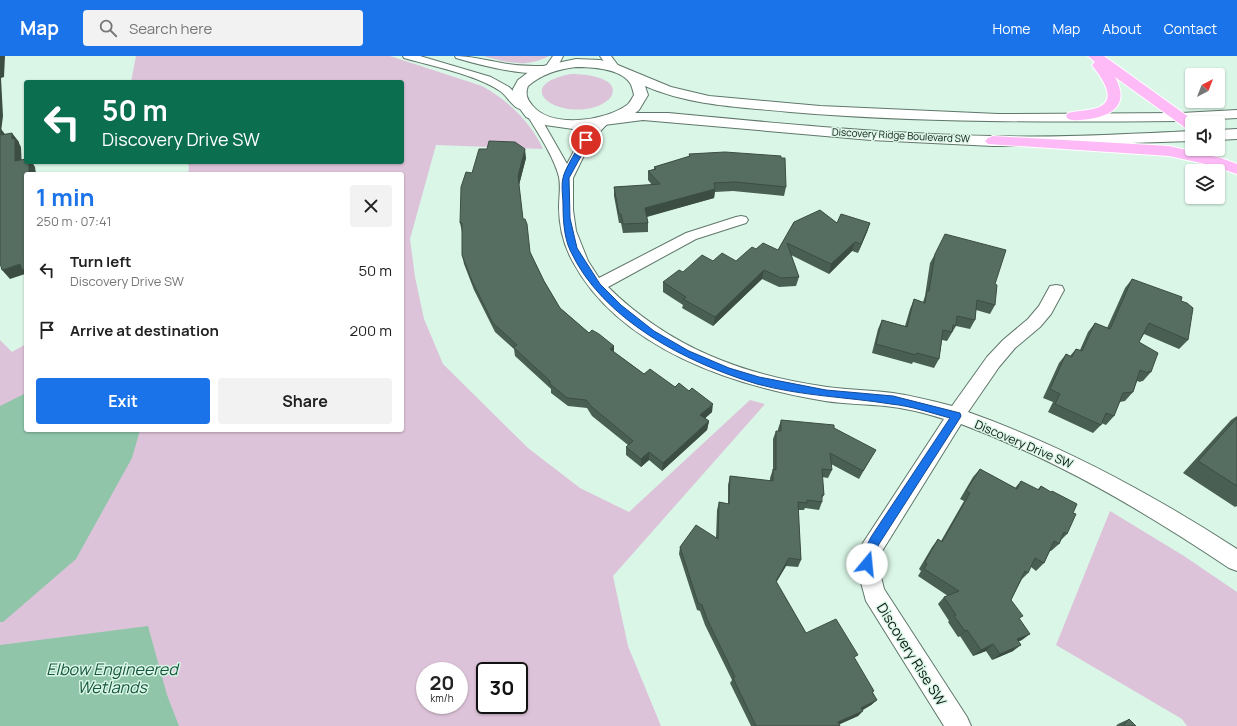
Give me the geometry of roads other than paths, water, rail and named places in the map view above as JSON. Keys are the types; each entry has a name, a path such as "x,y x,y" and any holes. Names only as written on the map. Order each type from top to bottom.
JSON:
{"highway":[{"path":"1072,116 1101,112 1113,103 1114,90 1108,76 1089,56"},
{"path":"1094,56 1185,120"},
{"path":"993,141 1169,151 1215,160 1237,169"},
{"path":"1225,149 1237,158"}],"street":[{"path":"408,56 487,79 505,89 528,110"},
{"path":"460,56 510,68 526,70 552,64"},
{"path":"605,56 614,68"},
{"name":"Discovery Ridge Boulevard SW","path":"552,64 583,63 614,68 666,90 685,95 709,100 767,106 917,115 998,118 1072,116 1185,121"},
{"path":"528,110 518,95 521,85 531,76 552,64"},
{"path":"607,121 632,109 638,102 640,88 630,75"},
{"name":"Discovery Ridge Boulevard SW","path":"528,110 553,122 566,124 585,124 643,116 881,135 993,141 1101,140 1185,136"},
{"name":"Discovery Drive SW","path":"528,110 548,140 566,178 567,221 573,248 597,286 618,307 651,333 686,353 726,370 758,381 826,394 893,400 957,416 1025,442 1104,480 1146,504 1237,562"},
{"name":"Discovery Ridge Boulevard SW","path":"1223,116 1237,114"},
{"name":"Discovery Drive SW","path":"566,178 586,140 607,121"},
{"path":"1225,135 1237,134"},
{"path":"597,286 691,236 741,220"},
{"name":"Discovery Rise SW","path":"958,726 874,593 867,564 868,553 875,540 993,362 1009,344 1034,323 1045,310 1056,290"}],"water":[{"path":"24,394 24,432 139,432 132,458 76,559 3,622 0,622 0,406"},
{"name":"Elbow Engineered Wetlands","path":"148,626 167,695 179,726 0,726 0,645"}]}
